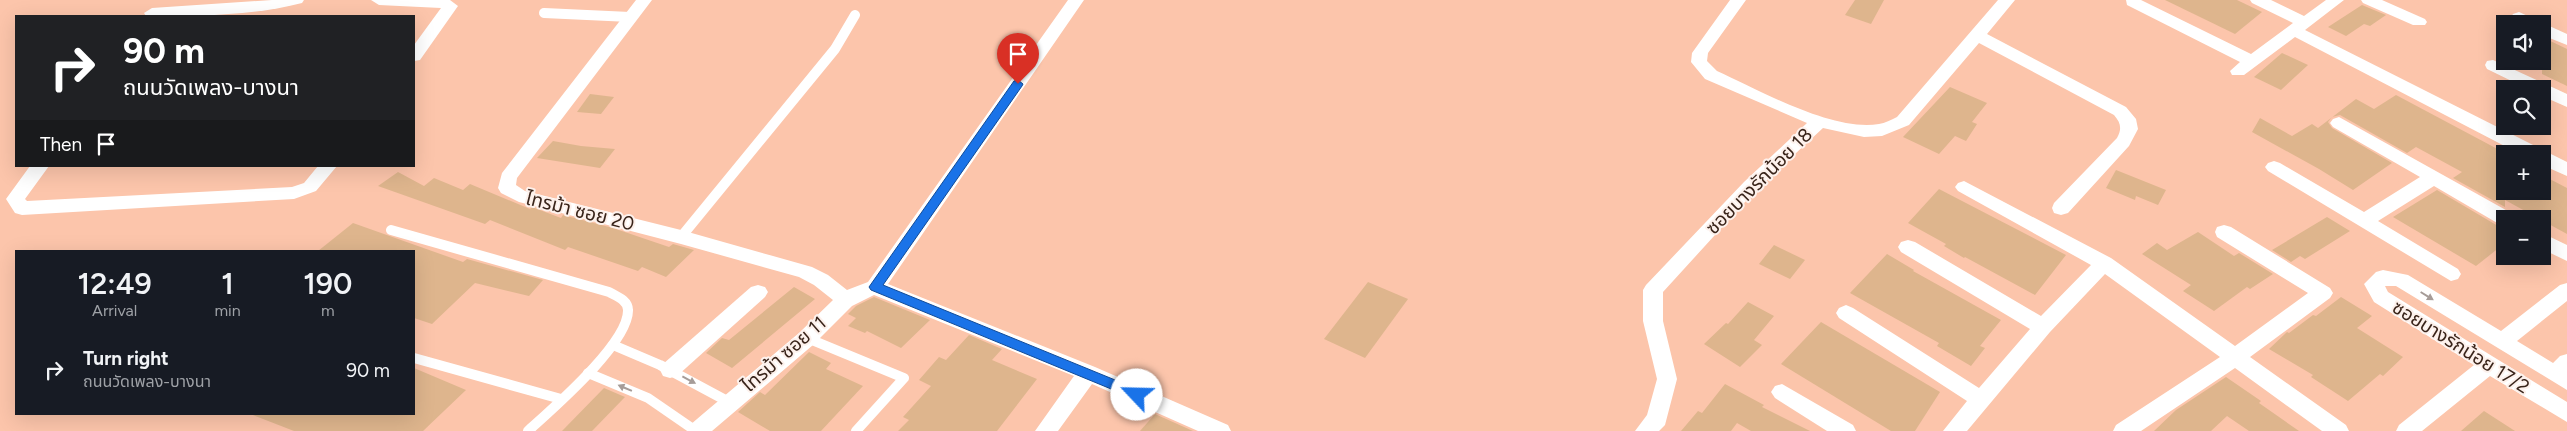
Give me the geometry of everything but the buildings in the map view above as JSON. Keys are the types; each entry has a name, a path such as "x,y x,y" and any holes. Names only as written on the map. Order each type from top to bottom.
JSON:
{"street":[{"path":"154,10 271,5 296,0"},
{"path":"379,0 440,1 450,6 415,55"},
{"name":"ไทรม้า ซอย 20","path":"644,0 508,176 507,188 519,196 681,237 805,272 821,280 845,299"},
{"path":"1076,0 875,287 1088,373 1220,431"},
{"path":"1738,0 1700,53 1699,62 1711,75 1819,122"},
{"name":"ซอยบางรักน้อย 18","path":"1646,431 1656,419 1667,379 1653,321 1653,290 1750,186 1819,122 1864,130 1881,130 1904,121 2007,0"},
{"path":"2258,0 2334,52 2517,145"},
{"path":"2133,2 2245,66 2336,0"},
{"path":"2370,0 2419,22"},
{"path":"2551,32 2567,40"},
{"path":"1976,35 2120,111 2127,118 2131,126 2126,137 2062,208"},
{"path":"2493,65 2524,80"},
{"path":"2551,93 2567,101"},
{"path":"2340,123 2496,213"},
{"path":"2551,162 2567,170"},
{"path":"39,167 15,199 22,208 294,193 310,188 327,167"},
{"path":"2274,167 2452,274"},
{"path":"2364,221 2434,178"},
{"path":"1964,187 2104,263 2338,431"},
{"path":"2124,431 2234,358 2323,293 2224,232"},
{"path":"2551,245 2567,254"},
{"path":"1908,247 2043,327"},
{"path":"1954,431 2043,327 2104,263"},
{"name":"ซอยบางรักน้อย 17/2","path":"2562,373 2501,342 2401,280 2383,277 2374,284 2381,297 2567,413"},
{"name":"ไทรม้า ซอย 11","path":"697,431 807,338 845,299 859,290 875,287"},
{"path":"2501,342 2567,290"},
{"path":"670,370 758,292"},
{"path":"1846,313 1981,400"},
{"path":"2407,431 2490,365"},
{"path":"1046,431 1088,373"},
{"path":"1782,392 1845,431"}],"lane":[{"path":"544,13 630,17"},
{"path":"681,237 835,49 855,15"},
{"path":"391,230 609,292 624,300 628,309 625,323 613,345 588,373 528,431"},
{"path":"807,338 904,378 856,431"},
{"path":"613,345 670,370 729,402"},
{"path":"415,358 561,399"},
{"path":"588,373 648,398 697,431"}],"route":[{"path":"1018,84 875,287 1088,373 1137,395"}]}
